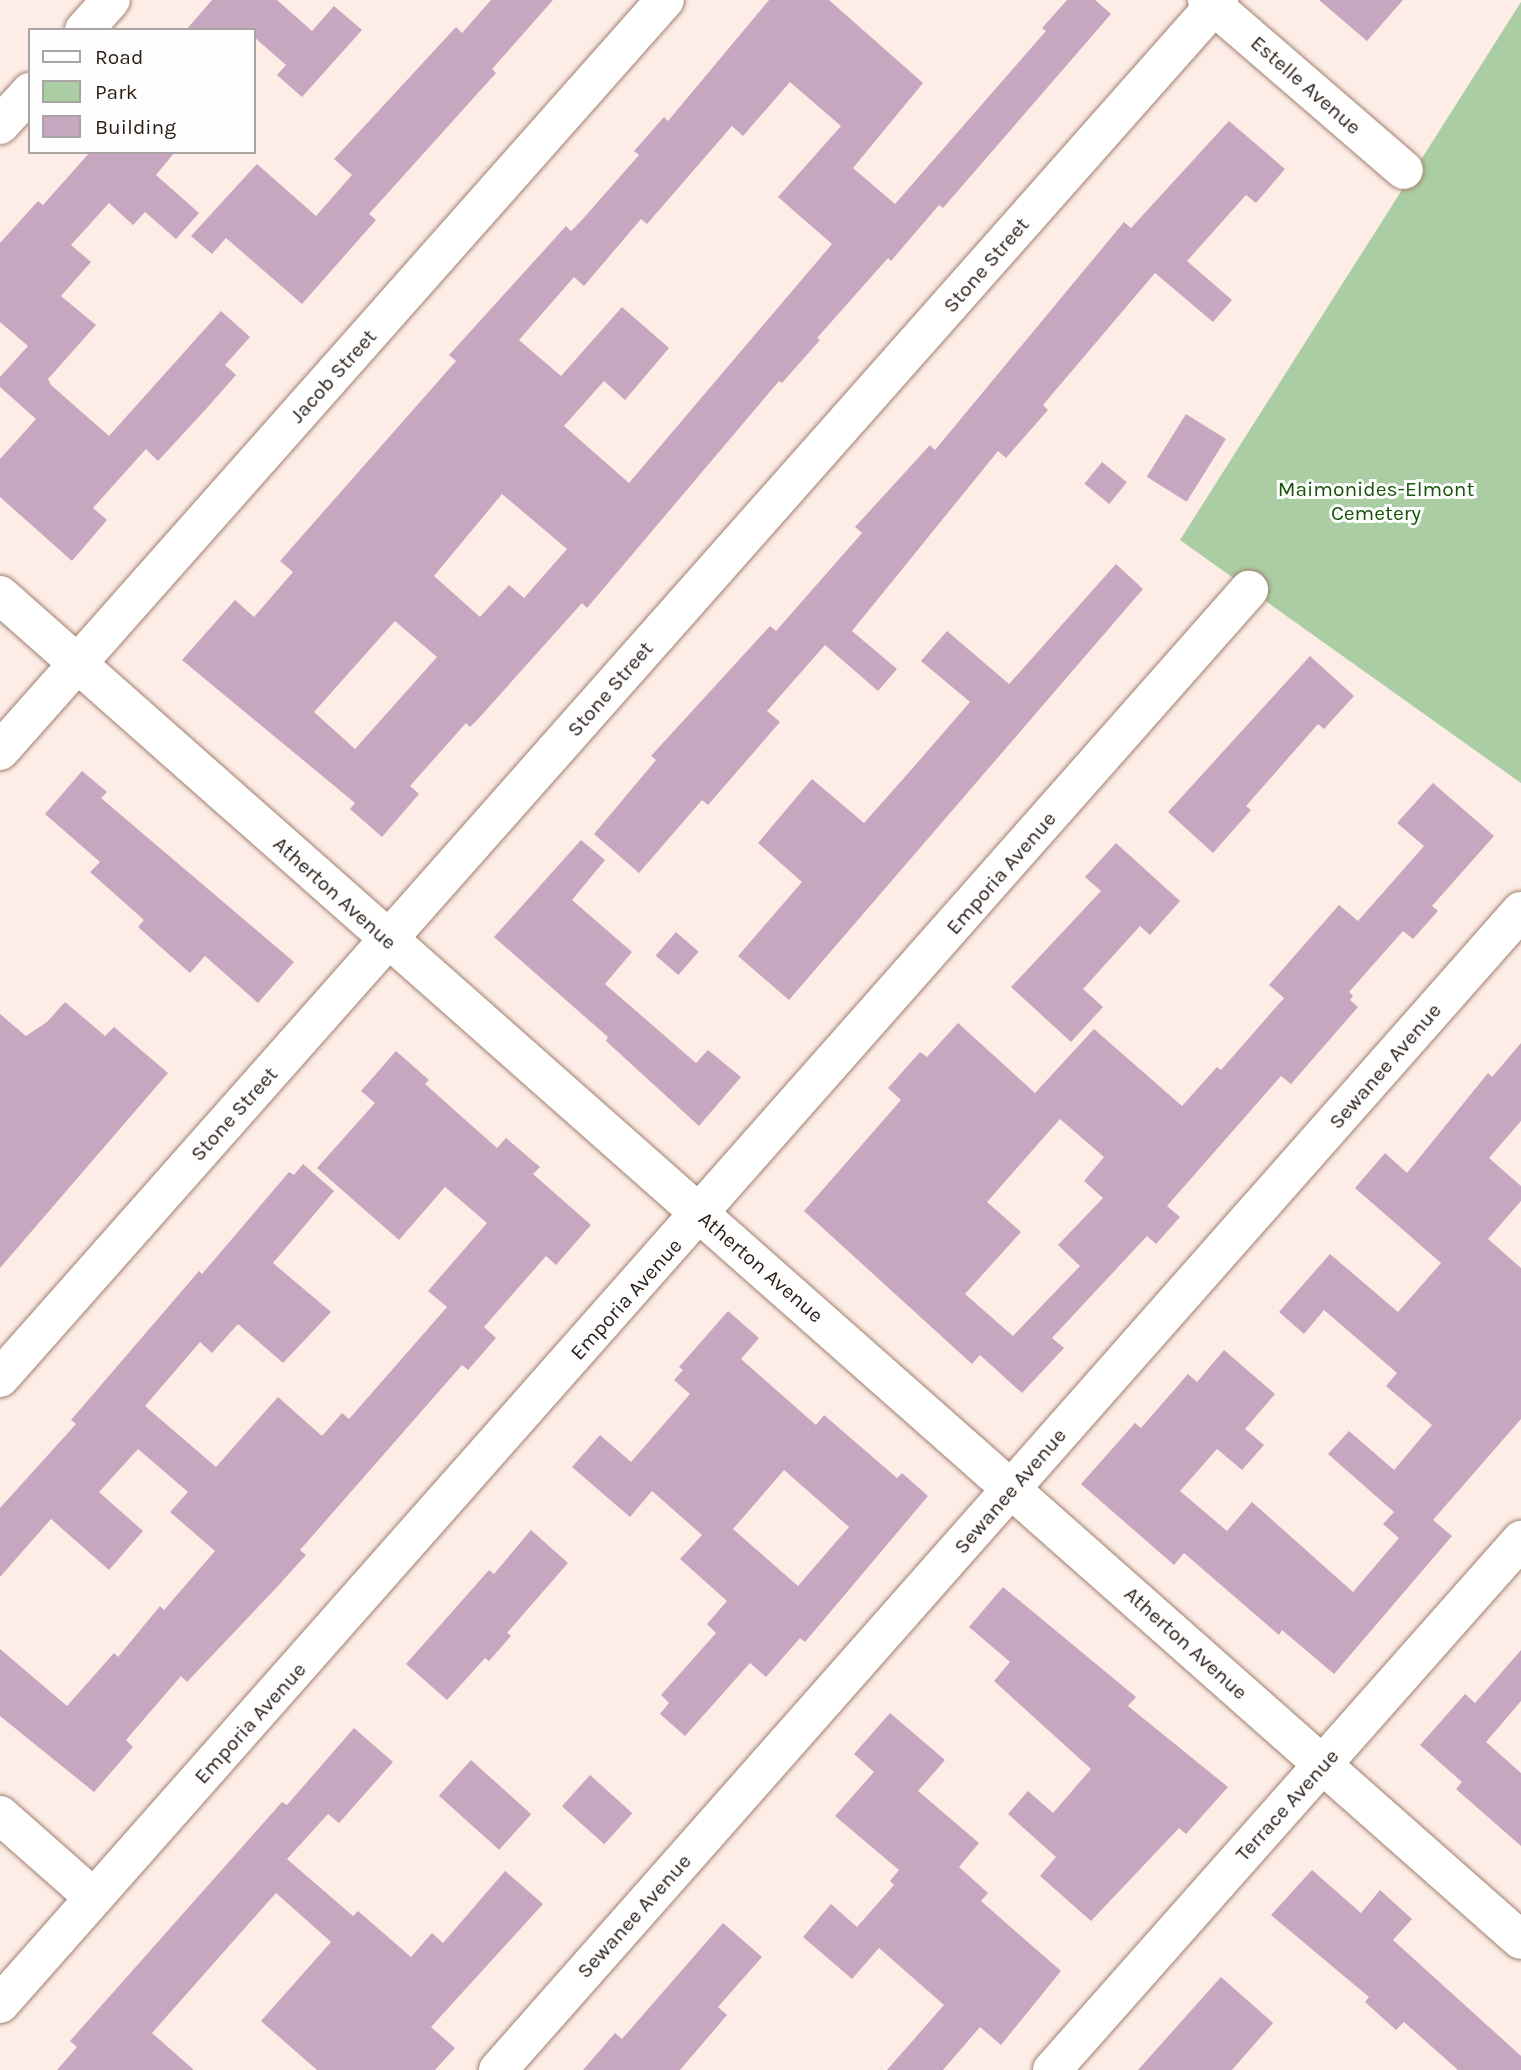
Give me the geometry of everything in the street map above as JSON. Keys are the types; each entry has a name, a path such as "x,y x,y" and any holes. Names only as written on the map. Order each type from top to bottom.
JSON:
{"street":[{"path":"87,28 111,0"},
{"name":"Jacob Street","path":"0,751 665,0"},
{"name":"Estelle Avenue","path":"1213,2 1404,170"},
{"name":"Stone Street","path":"0,1378 1213,2"},
{"path":"0,125 28,94"},
{"name":"Emporia Avenue","path":"0,2004 701,1214 1249,590"},
{"name":"Atherton Avenue","path":"0,595 1521,1940"},
{"name":"Sewanee Avenue","path":"498,2070 1521,911"},
{"name":"Terrace Avenue","path":"1052,2070 1521,1540"},
{"path":"0,1815 94,1898"}],"green space":[{"name":"Maimonides-Elmont Cemetery","path":"1521,2 1521,783 1180,540"}],"building":[{"path":"212,0 277,0 312,31 334,6 362,30 302,97 277,75 286,65 256,39 256,28 188,28"},
{"path":"491,0 553,0 492,69 496,73 369,214 376,220 302,304 226,238 212,254 191,236 257,164 316,216 352,175 334,159 456,27 462,33"},
{"path":"769,0 829,0 923,83 853,168 895,204 1046,31 1042,28 1067,0 1095,0 1111,14 943,208 939,205 891,261 888,258 817,338 820,340 782,383 779,381 587,608 582,603 479,718 470,727 466,723 410,786 419,794 382,837 350,809 355,803 182,660 235,600 254,617 293,572 280,561 456,361 449,355 566,226 571,231 581,221 639,155 634,151 664,117 668,121","holes":["790,82 841,126 778,197 832,244 629,483 564,426 604,381 625,400 669,348 622,307 561,376 519,340 574,277 584,286 641,219 647,224 732,126 743,136","502,494 567,549 524,598 509,585 480,617 434,576","395,621 437,657 355,749 314,712"]},
{"path":"1319,0 1403,0 1367,41"},
{"path":"1229,121 1285,169 1256,203 1246,195 1187,261 1232,300 1213,322 1155,273 1043,405 1048,410 1006,458 998,451 852,631 897,669 878,691 825,645 767,711 780,722 708,805 702,800 639,873 594,834 656,760 651,756 770,626 776,631 862,533 855,527 930,445 935,450 1124,222 1131,228"},
{"path":"88,154 173,154 156,175 199,213 176,239 145,212 133,225 109,203 71,245 91,262 61,296 96,325 48,379 51,385 109,436 221,311 250,337 225,365 236,375 206,409 158,461 146,449 93,508 107,520 72,561 0,497 0,459 36,419 0,387 0,377 28,346 0,322 0,243 38,201 43,205"},
{"path":"1186,414 1226,439 1187,502 1147,477"},
{"path":"1102,462 1127,482 1109,504 1084,484"},
{"path":"1116,564 1143,589 789,1000 738,956 802,882 758,843 812,779 864,823 970,702 921,661 947,631 1009,684"},
{"path":"1310,656 1354,696 1324,729 1318,724 1246,806 1251,810 1213,853 1168,812"},
{"path":"82,771 107,792 101,798 294,962 258,1003 205,956 190,973 138,927 144,920 90,872 100,862 45,814"},
{"path":"1433,783 1494,836 1432,906 1438,911 1413,939 1403,931 1349,992 1353,996 1350,1000 1358,1007 1291,1084 1281,1076 1167,1206 1180,1217 1156,1244 1147,1236 1052,1338 1064,1348 1022,1393 980,1355 972,1364 804,1211 901,1100 888,1088 920,1052 927,1057 958,1023 1035,1093 1094,1029 1182,1106 1217,1067 1221,1070 1284,998 1269,985 1339,905 1358,921 1424,846 1397,823","holes":["1060,1119 1104,1157 1084,1181 1103,1198 1058,1245 1080,1266 1013,1336 965,1294 1021,1232 987,1202"]},
{"path":"581,840 605,860 572,900 632,952 605,984 696,1063 708,1050 741,1077 699,1126 606,1041 608,1037 494,937"},
{"path":"1116,843 1180,901 1150,935 1140,926 1083,989 1103,1007 1071,1042 1011,987 1101,891 1085,877"},
{"path":"676,932 699,952 678,975 656,955"},
{"path":"65,1002 105,1036 114,1027 168,1073 0,1268 0,1014 26,1036 47,1022"},
{"path":"1521,1043 1521,1121 1489,1158 1521,1186 1521,1201 1488,1239 1521,1268 1521,1419 1433,1520 1452,1536 1334,1674 1282,1630 1279,1635 1184,1553 1174,1565 1081,1484 1135,1423 1141,1428 1188,1374 1197,1382 1224,1350 1275,1394 1245,1429 1264,1445 1242,1470 1217,1449 1180,1491 1227,1531 1252,1502 1353,1592 1399,1538 1383,1524 1394,1512 1328,1454 1349,1431 1394,1470 1432,1425 1386,1386 1397,1373 1324,1310 1304,1334 1279,1312 1330,1254 1398,1312 1441,1263 1355,1188 1385,1153 1407,1173 1488,1073 1492,1077"},
{"path":"396,1051 429,1080 425,1084 497,1148 506,1138 540,1167 533,1174 591,1225 556,1265 546,1256 484,1327 496,1338 468,1370 462,1365 300,1550 306,1555 277,1587 187,1682 181,1676 126,1740 133,1747 94,1792 0,1716 0,1649 67,1706 114,1653 118,1657 160,1606 164,1610 215,1551 170,1512 188,1492 138,1449 99,1492 143,1531 109,1570 51,1519 0,1577 0,1508 76,1424 71,1420 199,1271 202,1274 289,1172 294,1175 303,1164 334,1191 273,1263 331,1312 283,1363 238,1324 212,1353 200,1342 145,1406 216,1467 278,1397 322,1436 342,1413 349,1419 447,1307 428,1291 487,1223 445,1187 399,1240 317,1168 375,1103 361,1091"},
{"path":"728,1311 759,1338 741,1359 816,1425 824,1415 897,1478 902,1473 928,1496 805,1642 800,1638 766,1677 750,1663 685,1736 660,1714 669,1703 661,1695 716,1633 707,1624 727,1601 680,1559 702,1535 652,1491 630,1517 572,1467 600,1435 631,1462 690,1394 674,1380 683,1370 679,1367","holes":["784,1470 849,1527 798,1586 733,1529"]},
{"path":"531,1530 568,1563 507,1633 511,1636 489,1661 485,1658 447,1700 406,1664 489,1570 494,1574"},
{"path":"1003,1587 1136,1697 1128,1706 1228,1787 1186,1834 1179,1828 1091,1921 1040,1876 1056,1857 1008,1814 1028,1791 1053,1813 1091,1769 994,1681 1010,1662 969,1627"},
{"path":"1521,1650 1521,1701 1486,1742 1521,1773 1521,1846 1456,1789 1462,1782 1420,1745 1465,1694 1475,1703"},
{"path":"890,1713 945,1760 918,1791 979,1843 959,1867 988,1893 981,1901 1061,1971 1001,2045 980,2027 943,2070 887,2070 944,2005 879,1948 852,1979 803,1937 831,1904 857,1927 894,1885 890,1881 899,1870 835,1816 874,1772 854,1754"},
{"path":"354,1728 393,1762 339,1823 328,1814 287,1859 353,1916 358,1911 411,1957 432,1933 443,1943 505,1871 543,1904 431,2027 455,2048 435,2070 317,2070 261,2021 331,1942 276,1893 152,2033 194,2070 57,2070 77,2047 70,2041 282,1802 287,1805"},
{"path":"471,1760 531,1814 499,1850 439,1796"},
{"path":"590,1775 632,1813 604,1844 562,1806"},
{"path":"1312,1870 1361,1913 1380,1890 1412,1919 1393,1940 1521,2056 1521,2070 1458,2070 1404,2022 1396,2030 1365,2002 1369,1997 1271,1915"},
{"path":"723,1923 762,1957 718,2007 727,2015 680,2070 583,2070 615,2033 622,2039"},
{"path":"1221,1977 1273,2023 1232,2070 1138,2070"}]}
